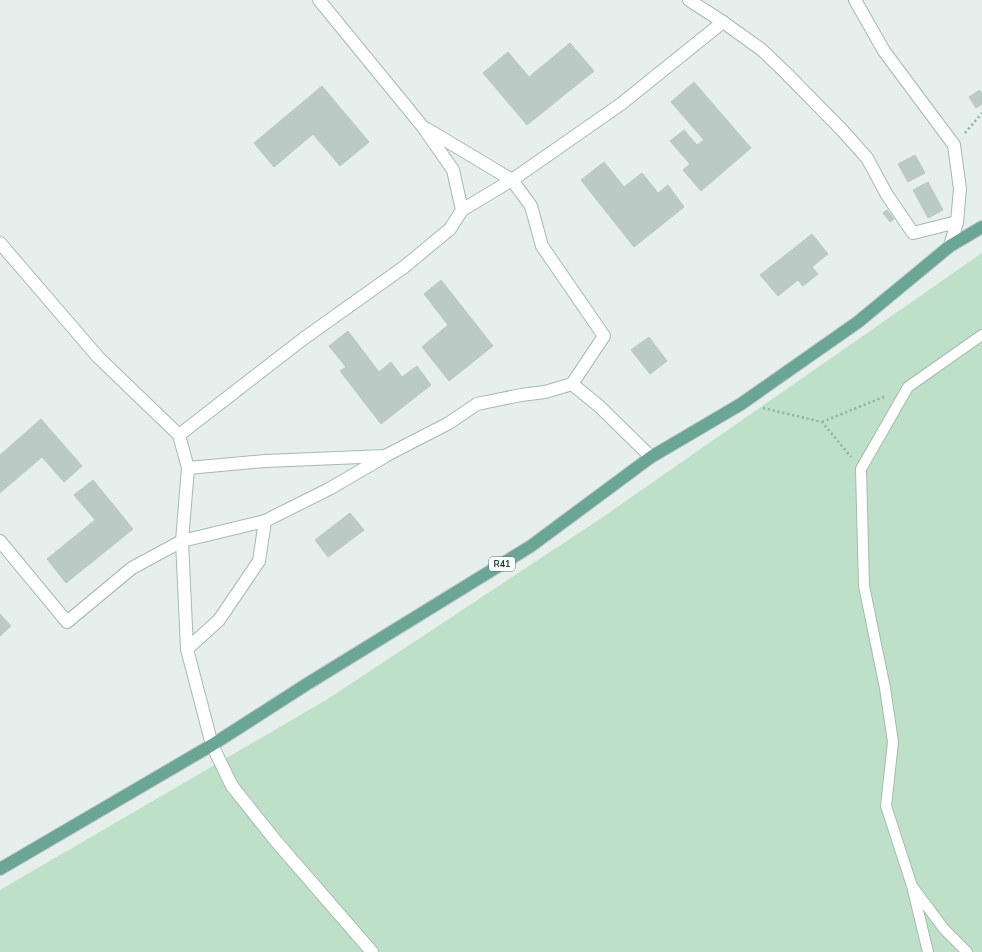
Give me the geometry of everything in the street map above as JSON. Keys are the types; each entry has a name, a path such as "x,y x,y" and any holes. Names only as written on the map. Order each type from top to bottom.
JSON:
{"main road":[{"name":"R41","path":"0,869 212,745 307,684 531,546 651,457 742,404 858,322 950,246 982,227"}],"street":[{"path":"319,0 423,127 453,170 462,210"},
{"path":"689,0 762,50 842,130 867,158 887,195 913,233 957,222"},
{"path":"855,0 884,51 954,145 960,189 957,222 950,246"},
{"path":"179,435 303,339 404,267 450,229 462,210 512,180 621,104 723,22"},
{"path":"0,541 67,622 132,568 182,541 265,521 329,489 385,456 449,423 478,404 521,395 545,392 572,384 604,336 542,246 531,206 512,180 423,127"},
{"path":"0,243 98,357 179,435 188,468 182,541 187,649 212,745 232,786 280,846 372,952"},
{"path":"572,384 599,406 651,457"},
{"path":"188,468 265,461 385,456"},
{"path":"187,649 219,620 259,561 265,521"}],"lane":[{"path":"928,952 912,886 886,806 893,742 885,688 864,586 861,469 908,387 982,335"},
{"path":"912,886 944,929 967,952"}],"path":[{"path":"954,145 982,112"},
{"path":"742,404 822,422 908,387"},
{"path":"822,422 861,469"}],"green space":[{"path":"982,253 982,952 0,952 0,890 326,700 597,521"}],"building":[{"path":"570,43 594,71 527,125 483,73 508,52 529,77"},
{"path":"694,82 751,148 701,191 683,170 690,164 670,141 684,130 697,145 704,140 671,102"},
{"path":"322,86 369,142 340,166 313,134 274,167 254,143"},
{"path":"980,90 982,94 982,104 976,108 969,97"},
{"path":"915,155 925,173 908,182 898,164"},
{"path":"604,162 624,187 642,173 658,193 668,185 684,207 634,247 581,180"},
{"path":"928,182 943,210 928,218 913,190"},
{"path":"887,210 894,219 890,222 883,213"},
{"path":"812,234 828,254 812,267 818,274 803,286 798,280 778,296 760,275"},
{"path":"441,280 493,346 449,381 422,347 448,325 424,294"},
{"path":"348,331 379,372 391,362 402,377 417,366 431,385 381,424 340,371 346,367 329,346"},
{"path":"649,337 667,361 650,374 631,350"},
{"path":"41,419 82,466 64,482 42,457 0,493 0,455"},
{"path":"93,480 133,529 66,583 47,559 95,520 74,495"},
{"path":"350,513 364,530 328,557 315,540"},
{"path":"0,614 11,626 0,636"}]}
